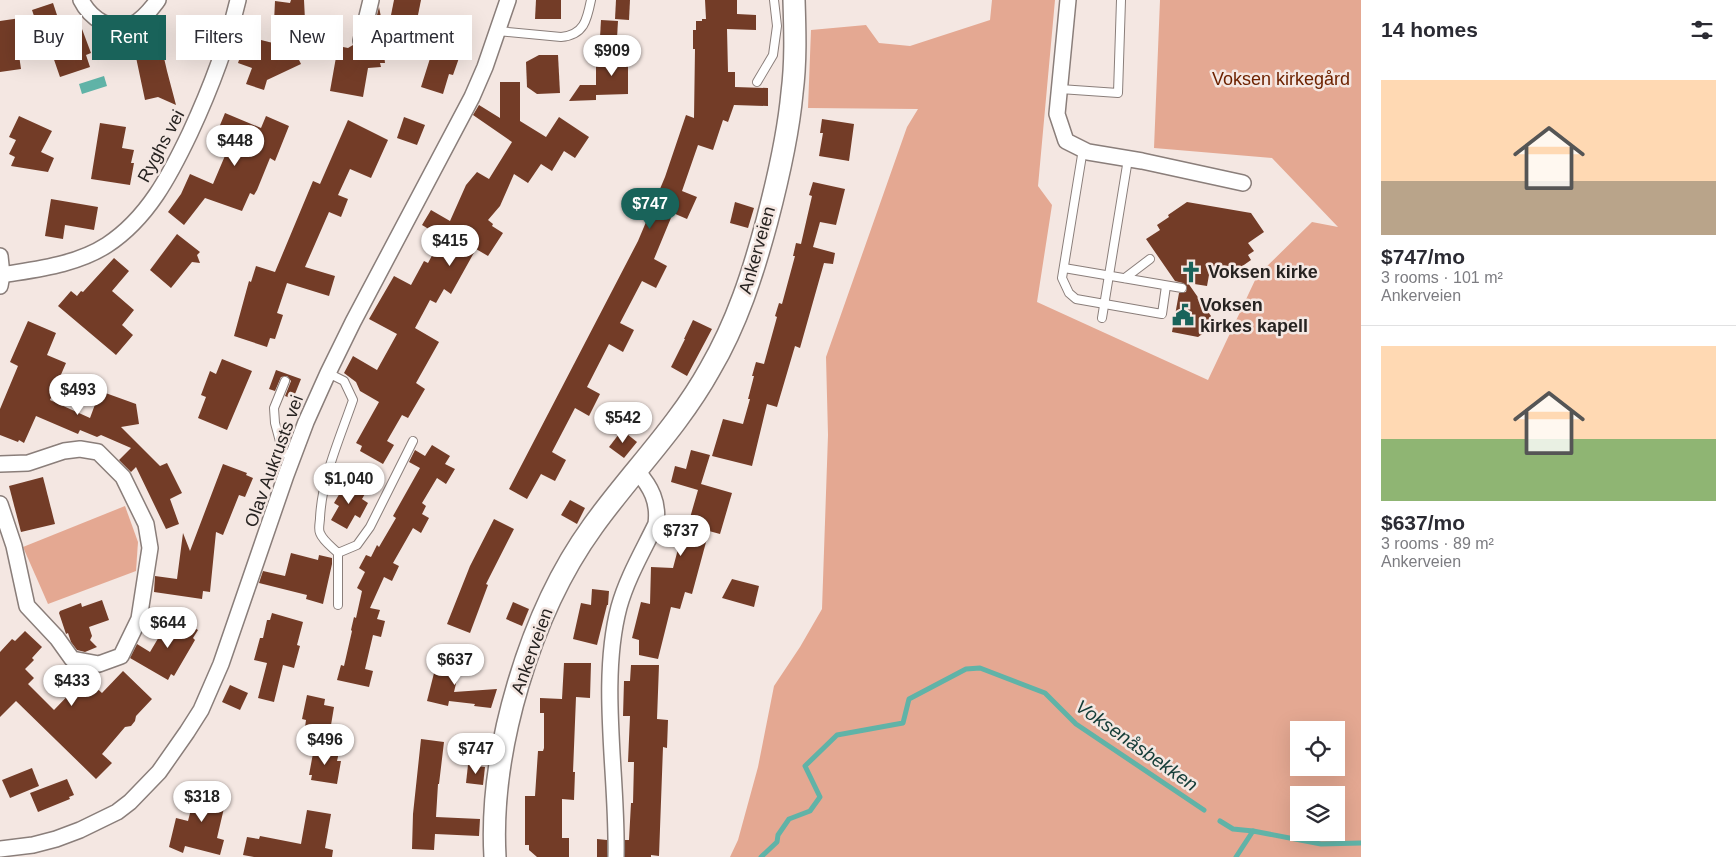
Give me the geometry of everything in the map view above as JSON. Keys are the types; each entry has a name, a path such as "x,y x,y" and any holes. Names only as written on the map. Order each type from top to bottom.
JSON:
{"main road":[{"name":"Ankerveien","path":"495,857 496,802 502,752 515,696 532,645 550,602 592,527 685,410 705,378 729,333 748,285 771,205 787,135 794,74 794,0"}],"street":[{"path":"81,0 92,15 102,23 124,27 134,24 143,17 158,0"},
{"name":"Ryghs vei","path":"1,280 91,254 108,244 145,211 170,175 204,102 219,67 238,0"},
{"path":"368,15 372,0"},
{"name":"Olav Aukrusts vei","path":"0,849 33,845 56,839 102,820 130,802 164,766 201,710 211,690 306,422 353,322 472,97 486,67 508,0"},
{"path":"1068,0 1057,114 1066,141 1088,152 1243,183"},
{"path":"0,256 1,280"},
{"path":"0,464 28,463 64,450 80,449 98,452 123,478 146,524 150,548 139,619 121,656 99,664 72,659 57,638 27,606 14,546 0,504"},
{"path":"616,857 616,806 611,721 612,654 623,594 656,524 657,512 652,491 637,471"}],"lane":[{"path":"498,31 569,37 574,35 584,25 591,0"},
{"path":"757,82 773,55 777,26 774,0"},
{"path":"1060,89 1118,93 1122,0"},
{"path":"1083,149 1062,278 1069,293 1076,299 1162,314 1166,286"},
{"path":"1102,318 1128,159"},
{"path":"1124,278 1150,258"},
{"path":"1064,268 1182,288"},
{"path":"328,373 344,381 353,400 330,461 320,509 319,532 338,553 338,605"},
{"path":"285,381 274,408 275,423 282,449 293,458"},
{"path":"338,553 357,545 370,527 413,441"}],"green space":[{"name":"Voksen kirkegård","path":"992,0 1055,0 1038,186 1052,205 1037,302 1208,380 1257,276 1312,222 1338,227 1272,158 1154,148 1160,0 1361,0 1361,857 730,857 738,840 758,767 774,686 822,609 828,435 826,357 907,127 918,109 808,108 811,30 866,25 879,43 910,46 990,20"},
{"path":"125,506 138,542 136,571 48,604 23,547"}],"water":[{"path":"104,76 107,86 82,94 79,84"}],"building":[{"path":"291,0 304,0 305,15 274,15 275,1 290,3"},
{"path":"394,0 421,0 418,15 391,15"},
{"path":"536,0 561,0 561,19 535,19"},
{"path":"616,0 630,0 629,20 615,19"},
{"path":"705,0 737,0 737,14 756,15 756,30 727,29 728,72 735,72 735,87 768,88 768,106 734,105 728,122 723,120 713,150 698,145 682,191 697,197 687,219 673,213 654,259 667,266 656,288 642,281 620,323 634,330 623,352 609,344 587,387 600,394 589,416 575,408 552,452 566,460 555,481 541,474 527,499 509,489 638,241 665,177 686,115 694,118 695,49 693,49 693,30 696,30 696,21 706,19"},
{"path":"53,3 57,15 34,15 32,10"},
{"path":"15,19 15,60 20,60 21,69 0,72 0,21"},
{"path":"601,20 618,21 617,38 600,37"},
{"path":"82,29 91,53 86,55 90,67 60,77 54,60 82,60"},
{"path":"261,40 271,42 271,60 299,60 301,64 267,80 264,90 246,84 252,68 238,63 239,60 261,60"},
{"path":"353,45 353,60 385,60 385,63 380,63 381,67 368,68 363,97 330,91 336,60 343,60 343,47 348,48"},
{"path":"617,53 616,61 628,61 628,94 596,95 596,66"},
{"path":"539,55 558,55 560,93 537,94 527,87 526,62"},
{"path":"137,60 164,60 176,105 158,97 145,100"},
{"path":"430,60 458,60 453,75 449,74 443,94 421,87"},
{"path":"500,82 520,82 520,121 546,137 559,117 589,137 575,158 564,151 552,171 541,164 528,183 514,174 500,206 488,220 493,224 492,226 503,233 488,256 476,249 451,294 444,289 436,303 430,300 415,328 439,342 416,383 425,389 408,418 402,415 387,441 394,445 383,464 360,451 362,446 356,443 379,402 360,391 356,382 344,373 353,356 377,370 397,334 369,319 394,276 411,285 424,261 428,263 442,237 422,225 431,210 450,221 466,185 477,172 489,179 512,142 473,115 479,105 500,118"},
{"path":"580,85 596,85 596,100 569,101"},
{"path":"225,113 261,128 266,116 289,126 275,161 270,158 257,190 254,195 250,193 242,211 205,198 184,225 168,212 181,194 190,174 213,184 227,151 225,150 231,135 218,130"},
{"path":"19,116 52,131 41,152 54,158 48,172 11,166 15,157 9,154 16,140 9,137"},
{"path":"404,117 425,125 417,145 397,138"},
{"path":"822,119 854,124 849,161 819,156 823,133 820,133"},
{"path":"348,120 388,140 371,178 350,169 338,195 348,199 341,217 329,212 305,267 335,276 329,296 287,283 277,313 283,315 275,339 270,338 267,347 234,336 249,281 251,282 256,266 275,272 313,181 320,184"},
{"path":"100,123 126,127 122,148 134,150 131,163 134,163 130,185 91,179"},
{"path":"813,182 845,189 836,225 820,222 813,247 835,253 833,264 824,263 800,348 795,346 777,407 767,404 752,466 712,456 723,419 743,424 750,399 748,399 756,362 764,364 777,317 775,316 779,303 782,304 795,256 793,256 796,243 801,244 812,196 809,195"},
{"path":"51,199 98,207 94,230 65,225 63,239 45,236"},
{"path":"735,202 754,208 748,228 730,223"},
{"name":"Voksen kirke","path":"1187,202 1251,213 1264,232 1248,243 1254,251 1248,255 1251,260 1241,267 1217,265 1216,268 1213,268 1212,276 1209,275 1207,286 1188,283 1211,316 1208,330 1198,337 1172,332 1179,293 1186,292 1187,287 1183,283 1175,281 1146,239 1160,230 1157,225 1169,217 1168,215"},
{"path":"177,234 200,252 197,255 200,263 192,262 171,288 150,270"},
{"path":"114,258 129,271 112,291 134,310 122,325 133,335 116,355 58,306 71,291 77,296 81,291 83,292"},
{"path":"693,320 712,329 687,376 671,367"},
{"path":"28,321 56,333 47,355 66,363 50,400 90,418 100,391 136,404 139,424 121,427 160,466 167,463 182,493 170,499 179,524 166,529 136,467 131,472 119,460 131,448 101,435 97,437 80,430 78,434 36,416 24,443 0,435 0,409 18,366 10,362"},
{"path":"222,359 252,371 227,430 198,418 206,397 201,395 210,371 216,374"},
{"path":"276,370 301,379 293,399 285,396 291,381 287,376 281,377 275,391 269,389"},
{"path":"622,430 637,442 624,458 609,447"},
{"path":"432,445 450,456 445,464 455,469 446,484 437,478 422,503 426,506 422,514 429,518 421,533 413,528 393,563 399,566 392,581 384,577 370,608 380,610 377,619 385,621 381,637 373,635 365,669 373,671 369,687 337,680 341,665 344,666 354,617 356,618 362,591 357,588 365,572 359,568 366,555 371,557 377,545 379,547 396,518 393,516 420,468 409,462 415,450 425,456"},
{"path":"691,450 710,455 701,484 732,493 720,534 709,531 692,594 685,592 680,609 671,607 658,659 639,655 639,640 632,638 641,602 650,604 651,567 673,568 682,534 685,535 698,490 671,482 675,466 686,469"},
{"path":"223,464 247,473 246,475 253,478 245,497 239,495 223,535 216,532 210,592 203,591 202,599 154,592 155,576 177,579 183,533 190,551"},
{"path":"43,477 55,524 21,532 9,486"},
{"path":"347,481 366,492 362,499 368,503 360,518 355,515 347,529 331,520 339,506 334,503"},
{"path":"570,500 585,508 577,524 561,515"},
{"path":"494,519 514,529 486,584 488,585 470,633 447,624 470,566"},
{"path":"291,553 318,560 319,555 332,558 323,604 306,599 307,595 259,583 263,571 285,576"},
{"path":"732,579 759,586 754,607 722,598"},
{"path":"592,589 609,591 608,605 597,645 573,639 581,603 591,605"},
{"path":"102,600 109,620 89,627 92,636 90,640 97,647 85,652 77,650 71,642 68,633 66,634 60,611 81,603 82,607"},
{"path":"513,602 529,609 522,626 506,619"},
{"path":"272,613 303,622 297,645 300,646 294,668 283,665 274,702 258,698 267,663 254,660 260,638 263,638 267,620 270,620"},
{"path":"172,615 198,630 193,638 195,640 174,676 171,674 168,680 130,658 137,644 150,652"},
{"path":"25,631 42,647 32,658 34,660 25,669 34,678 28,684 54,710 80,683 84,687 79,672 102,693 123,671 152,699 136,716 131,726 125,727 102,754 112,763 96,779 16,701 0,717 0,652 12,639 15,641"},
{"path":"439,653 462,658 454,692 497,689 491,708 449,701 448,706 427,701"},
{"path":"564,663 591,663 590,698 576,697 573,772 575,772 574,800 562,799 562,838 569,838 569,857 537,857 529,850 529,845 525,845 525,796 535,796 538,751 543,751 544,748 544,713 540,713 540,698 562,699"},
{"path":"631,665 659,665 657,719 668,720 667,748 663,747 659,856 625,857 625,840 629,840 631,803 633,803 634,762 628,762 630,716 623,716 624,681 630,681"},
{"path":"230,685 248,693 240,710 222,702"},
{"path":"307,695 325,699 324,705 334,707 330,731 305,727 306,720 302,719"},
{"path":"421,739 444,742 438,784 436,817 480,819 479,836 435,834 434,850 412,849 413,814"},
{"path":"314,748 339,752 337,761 341,761 337,784 311,780 312,775 309,775"},
{"path":"468,765 485,767 483,785 466,783"},
{"path":"32,768 39,786 10,798 2,780"},
{"path":"67,779 74,795 69,797 70,799 38,812 30,793"},
{"path":"206,785 228,791 217,838 224,840 220,855 185,846 183,853 169,847 176,818 188,821 196,790 205,792"},
{"path":"307,810 331,814 325,848 333,850 332,857 254,857 243,855 247,837 259,839 260,836 301,844"},
{"path":"597,839 607,840 607,857 597,857"}],"waterway":[{"name":"Voksenåsbekken","path":"761,857 777,842 778,835 789,819 810,811 820,797 805,766 837,735 903,723 909,699 966,669 980,668 1045,693 1076,724 1204,810"},
{"name":"Voksenåsbekken","path":"1220,821 1233,829 1253,831"},
{"path":"1236,857 1253,831 1321,844 1361,843"}],"place":[{"name":"Voksen kirke","path":"1191,272"},
{"name":"Voksen kirkes kapell","path":"1183,315"}]}
